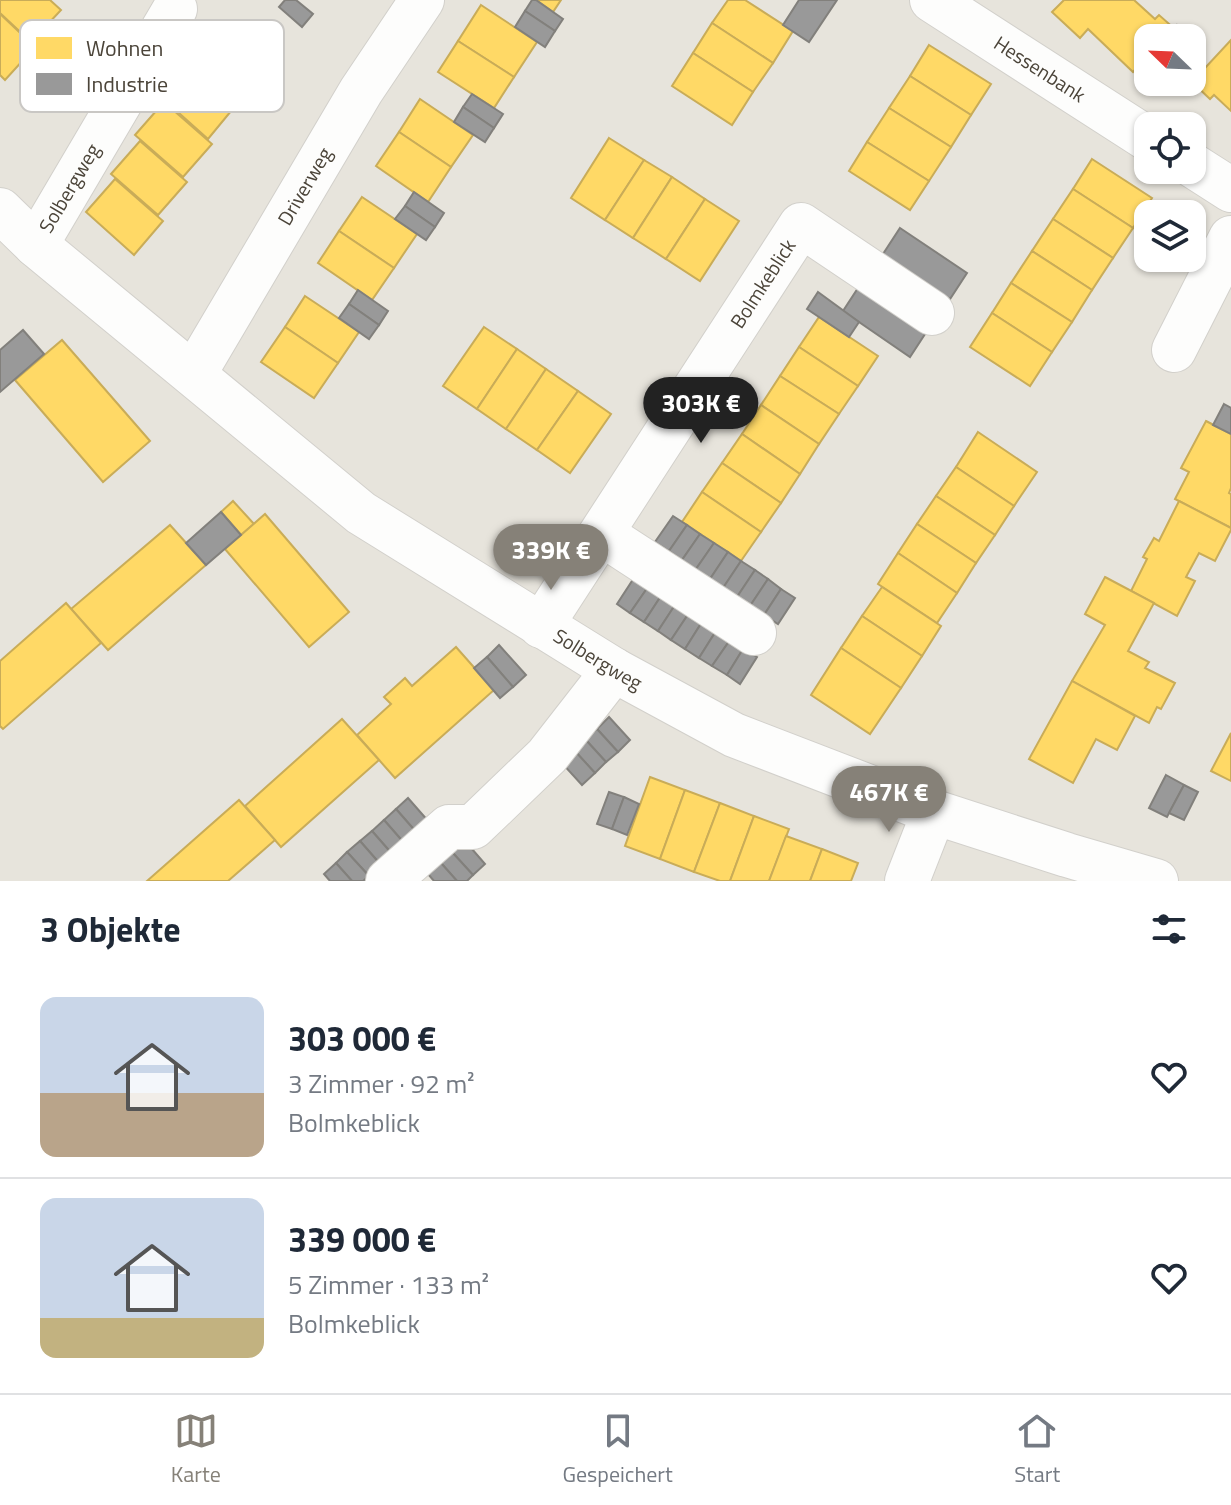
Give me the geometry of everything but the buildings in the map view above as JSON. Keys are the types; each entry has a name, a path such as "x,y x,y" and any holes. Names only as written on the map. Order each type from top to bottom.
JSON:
{"street":[{"name":"Driverweg","path":"194,374 361,91 422,0"},
{"name":"Hessenbank","path":"932,0 1134,130"},
{"name":"Solbergweg","path":"169,20 175,9"},
{"name":"Solbergweg","path":"36,245 114,112"},
{"path":"1206,174 1231,190"},
{"name":"Solbergweg","path":"0,210 36,245 361,513 614,670 734,735 934,812 1156,881"},
{"name":"Bolmkeblick","path":"541,626 801,225 932,313"},
{"path":"1174,350 1231,238"},
{"path":"602,534 754,633"},
{"path":"388,881 449,827 473,827 547,756 614,670"},
{"path":"907,881 934,812"}],"shaded area":[{"path":"0,0 1231,0 1231,881 0,881"}]}
